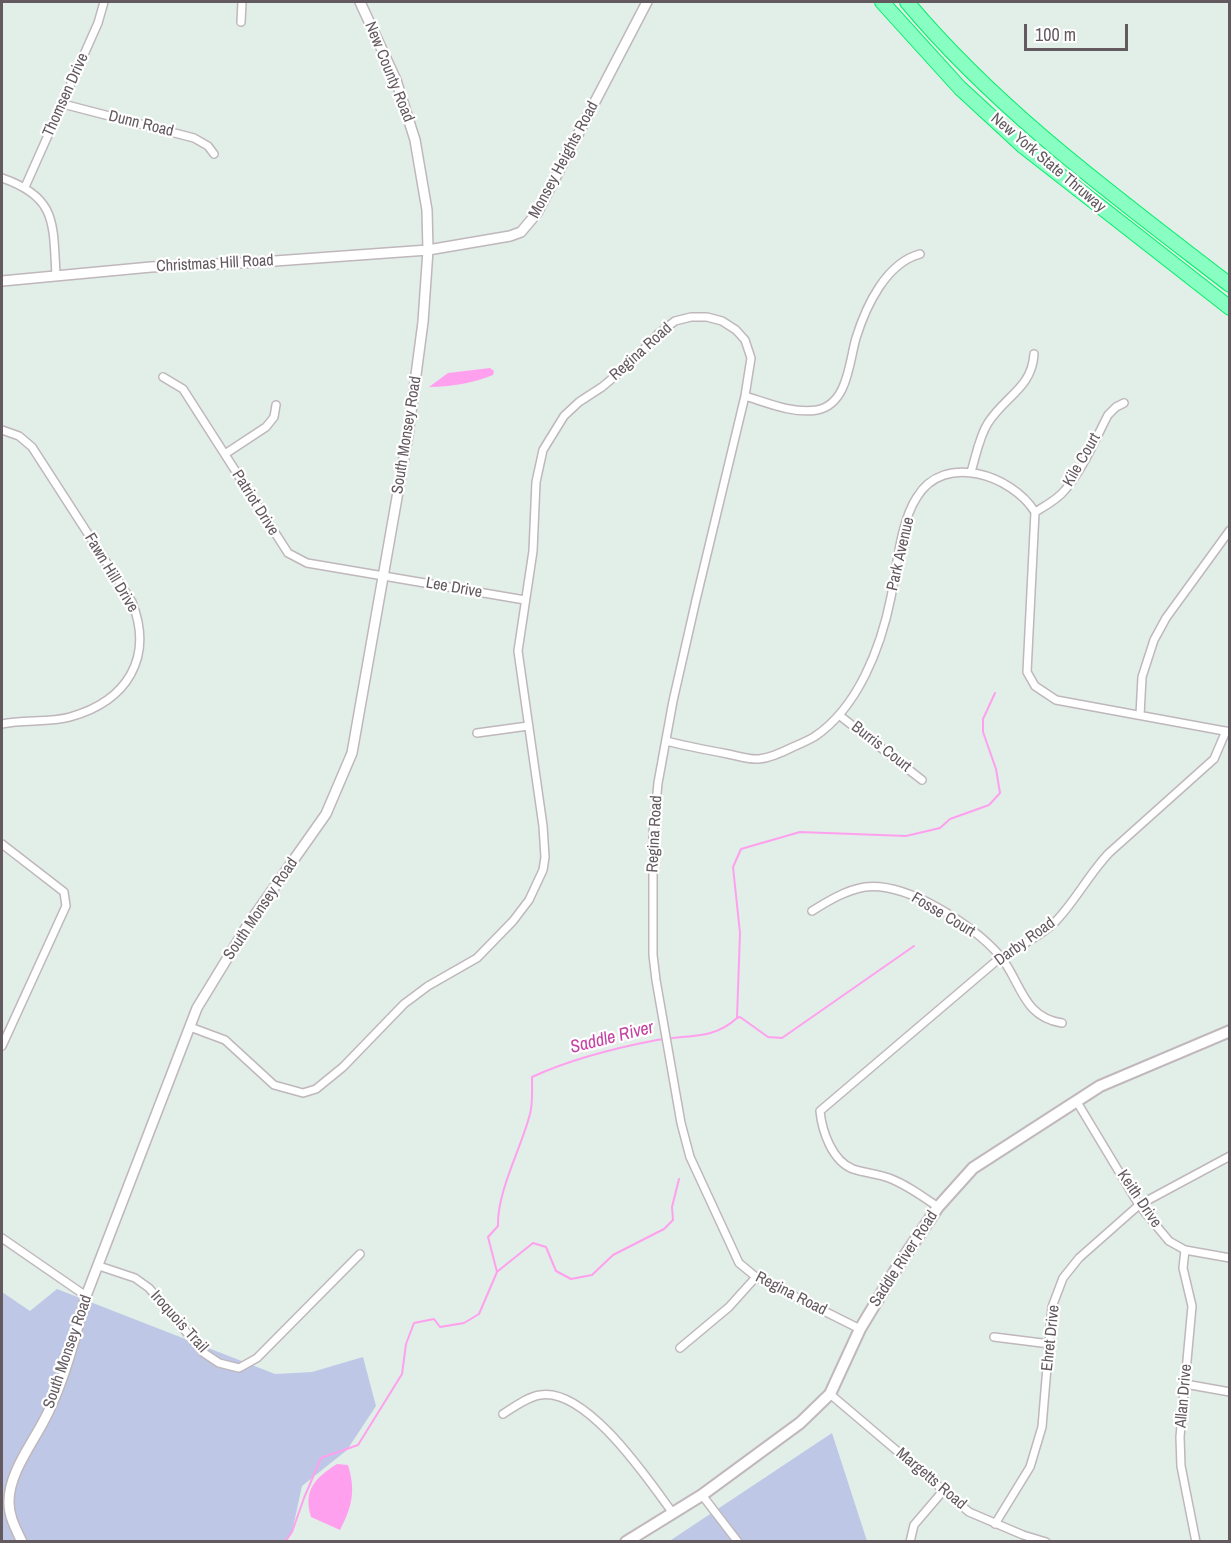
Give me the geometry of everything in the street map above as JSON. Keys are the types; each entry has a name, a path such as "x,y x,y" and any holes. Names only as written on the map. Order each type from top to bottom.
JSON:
{"highway":[{"name":"New York State Thruway","path":"882,2 932,58 1024,147 1230,308"},
{"name":"New York State Thruway","path":"907,2 953,52 1043,137 1118,199 1230,285"}],"main road":[{"name":"Saddle River Road","path":"626,1542 702,1495 800,1423 830,1394 860,1329 898,1266 938,1207 973,1168 1100,1086 1230,1031"}],"street":[{"name":"Thomsen Drive","path":"25,187 98,23 104,2"},
{"path":"241,22 242,2"},
{"name":"New County Road","path":"360,2 396,80 415,140 427,210 428,250"},
{"name":"Monsey Heights Road","path":"428,250 510,236 522,232 530,224 647,2"},
{"name":"Dunn Road","path":"63,104 194,138 208,146 214,154"},
{"path":"2,178 25,187 44,204 51,216 56,275"},
{"name":"Christmas Hill Road","path":"2,281 151,267 428,250"},
{"name":"South Monsey Road","path":"22,1542 13,1522 9,1502 12,1483 21,1459 36,1438 52,1405 76,1335 86,1296 197,1008 247,926 326,814 352,753 414,390 424,313 428,250"},
{"path":"745,396 799,411 819,410 831,403 841,391 848,373 856,338 884,282 897,266 909,257 920,254"},
{"name":"Regina Road","path":"190,1027 225,1040 274,1085 303,1093 316,1089 334,1075 404,1004 428,986 477,958 519,914 529,900 543,870 545,857 543,826 518,651 533,550 536,482 543,450 564,416 632,362 658,334 675,321 707,316 722,321 736,330 745,340 751,358 745,396 696,600 658,783 653,833 653,955 656,980 681,1123 690,1157 739,1263 756,1277 860,1329"},
{"path":"971,472 988,423 1005,402 1026,382 1034,368 1034,354"},
{"name":"Patriot Drive","path":"163,377 183,389 288,553 307,563 383,576"},
{"name":"Kile Court","path":"1035,512 1053,502 1065,491 1108,415 1116,407 1124,404"},
{"path":"225,454 266,427 274,417 276,405"},
{"name":"Fawn Hill Drive","path":"2,430 19,436 32,447 125,592 139,621 140,647 133,670 118,691 104,702 69,718 2,723"},
{"name":"Park Avenue","path":"666,741 758,759 778,754 814,737 839,715 866,674 884,631 900,544 917,496 940,476 952,472 971,472 1019,492 1035,512"},
{"path":"1035,512 1027,672 1035,686 1056,700 1228,732"},
{"path":"1140,715 1142,677 1155,640 1166,618 1230,530"},
{"name":"Lee Drive","path":"383,576 525,600"},
{"name":"Burris Court","path":"839,715 922,780"},
{"path":"477,733 528,726"},
{"name":"Darby Road","path":"938,1207 904,1185 849,1168 828,1143 821,1124 820,1111 1001,957 1034,938 1055,922 1109,853 1214,759 1228,732"},
{"path":"2,844 64,892 66,906 2,1046"},
{"name":"Fosse Court","path":"812,911 851,890 867,887 897,890 913,895 977,934 1001,957 1024,997 1036,1012 1050,1021 1062,1023"},
{"name":"Keith Drive","path":"1077,1102 1139,1205 1169,1241 1185,1250 1230,1258"},
{"name":"Ehret Drive","path":"995,1524 1030,1467 1042,1427 1052,1307 1063,1278 1079,1258 1139,1205 1230,1156"},
{"path":"2,1238 86,1296"},
{"name":"Allan Drive","path":"1185,1250 1183,1268 1192,1306 1180,1437 1180,1466 1196,1542"},
{"name":"Iroquois Trail","path":"99,1266 135,1278 149,1288 204,1353 219,1363 238,1368 256,1358 360,1254"},
{"path":"680,1348 729,1307 756,1277"},
{"path":"994,1337 1050,1344"},
{"path":"1185,1384 1230,1392"},
{"path":"503,1414 529,1398 542,1394 560,1396 575,1403 586,1410 619,1445 672,1512"},
{"name":"Margetts Road","path":"830,1394 969,1512 1046,1542"},
{"path":"910,1542 914,1525 943,1491"},
{"path":"702,1495 738,1542"}],"shaded area":[{"path":"490,368 494,371 493,375 478,380 429,387 448,373"},
{"path":"57,1289 275,1374 312,1372 363,1357 376,1406 347,1450 302,1486 292,1532 287,1541 2,1541 2,1292 30,1311"},
{"path":"832,1433 867,1541 668,1542"},
{"path":"337,1464 348,1465 352,1483 352,1499 340,1530 311,1517 309,1508 310,1492 313,1486 323,1474"}],"waterway":[{"name":"Saddle River","path":"285,1542 292,1532 321,1458 358,1445 402,1374 406,1344 414,1323 434,1319 440,1327 464,1323 479,1314 497,1272 488,1237 498,1226 505,1184 530,1114 532,1077 609,1050 668,1038 709,1033 728,1025 737,1018 740,933 733,867 741,849 800,832 906,836 940,828 950,819 989,805 1000,793 996,769 983,732 983,719 995,693"},
{"path":"737,1018 740,1017 768,1037 782,1038 914,946"},
{"path":"498,1271 533,1243 546,1247 556,1271 571,1279 592,1275 613,1255 664,1229 673,1220 672,1207 679,1179"}]}
